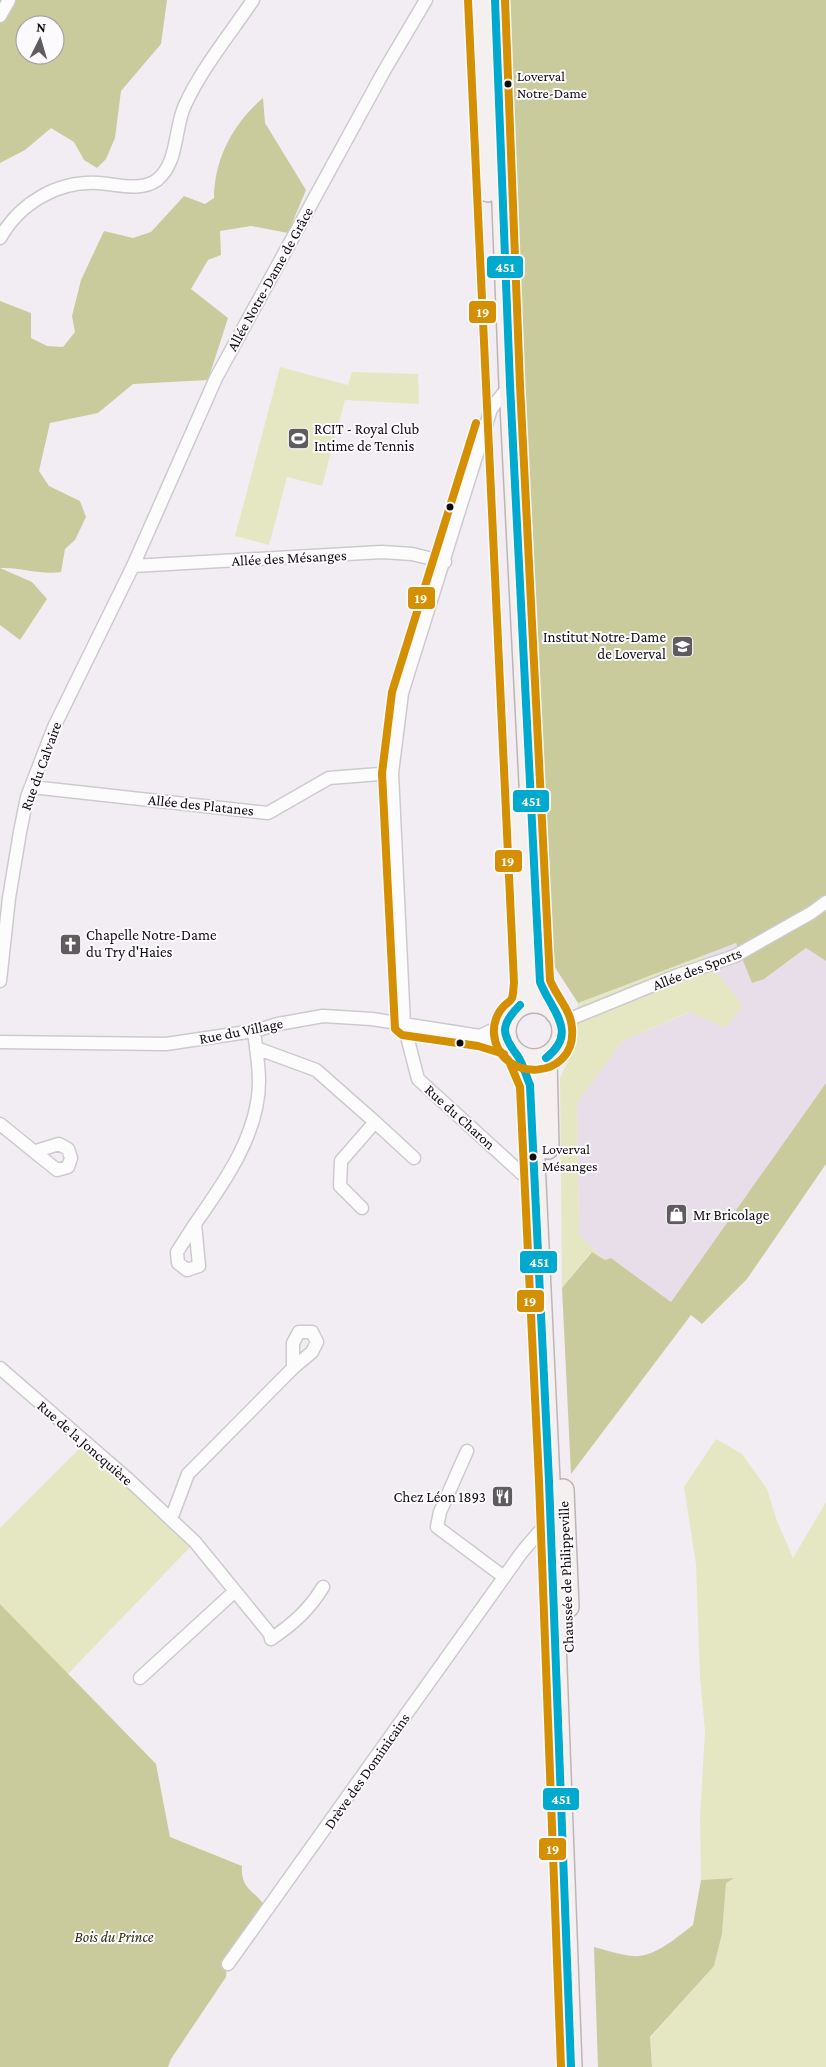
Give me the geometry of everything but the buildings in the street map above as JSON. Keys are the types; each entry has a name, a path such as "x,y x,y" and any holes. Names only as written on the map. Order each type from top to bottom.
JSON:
{"main road":[{"path":"478,0 540,982 560,1020 559,1046 546,1058 532,1061 510,1041 510,1013 520,1005 536,1002 544,1004 560,1020"},
{"path":"495,0 504,392 524,983 520,1005"},
{"name":"Chaussée de Philippeville","path":"510,1041 530,1084 571,2067"},
{"name":"Chaussée de Philippeville","path":"546,1058 547,1141 586,2067"}],"street":[{"path":"0,16 9,0"},
{"path":"0,238 9,223 23,209 49,192 97,183 128,187 145,185 157,180 167,167 173,153 184,107 253,0"},
{"name":"Allée Notre-Dame de Grâce","path":"133,566 216,378 384,72 426,0"},
{"name":"Rue du Charon","path":"504,392 491,410 445,562 402,693 392,773 404,1025 418,1079 521,1173"},
{"name":"Allée des Mésanges","path":"133,566 382,552 412,554 445,562"},
{"name":"Rue du Calvaire","path":"0,982 5,897 32,786 54,727 133,566"},
{"name":"Allée des Platanes","path":"32,786 268,813 329,778 392,773"},
{"name":"Allée des Sports","path":"560,1020 570,1019 670,978 735,956 811,914 826,902"},
{"name":"Rue du Village","path":"0,1042 166,1044 254,1031 278,1024 323,1016 372,1019 510,1041"},
{"path":"195,1224 223,1185 251,1128 259,1082 254,1031"},
{"path":"480,1036 510,1041"},
{"path":"256,1048 316,1070 414,1158"},
{"path":"362,1208 340,1186 341,1161 375,1122"},
{"path":"0,1124 36,1152"},
{"name":"Rue de la Joncquière","path":"0,1368 195,1542 236,1590 270,1634 271,1639 295,1623 310,1607 324,1587"},
{"path":"171,1519 188,1474 293,1368"},
{"path":"468,1451 440,1512 437,1527 504,1577"},
{"name":"Drève des Dominicains","path":"228,1964 504,1577 540,1531 549,1524"},
{"path":"140,1678 236,1590"}],"shaded area":[{"path":"826,0 716,950 736,943 764,979 806,948 826,961 826,1083 671,1302 611,1258 605,1260 579,1235 577,1103 622,1041 690,1012 725,1028 703,955"}],"green space":[{"path":"0,0 167,0 161,44 121,91 115,138 106,159 97,168 84,160 74,142 51,128 25,150 0,163"},
{"name":"Institut Notre-Dame de Loverval","path":"503,0 826,0 826,961 806,948 764,979 752,983 736,943 578,1003 554,966 543,938 532,620"},
{"path":"263,98 265,123 306,190 288,233 251,226 220,231 221,255 208,260 191,289 228,318 208,380 133,384 98,413 50,423 39,471 49,486 80,501 86,517 75,540 65,549 61,572 46,573 0,568 0,301 31,313 31,338 47,346 63,347 75,332 72,316 81,280 104,231 133,238 151,232 184,196 205,204 214,198 217,170 227,143 243,119"},
{"name":"RCIT - Royal Club Intime de Tennis","path":"280,367 348,385 352,372 418,374 419,404 345,400 322,486 287,477 269,545 235,536"},
{"path":"0,568 32,582 47,599 20,640 0,625"},
{"path":"703,955 743,1006 725,1028 689,1012 622,1041 577,1103 579,1235 605,1260 591,1252 562,1288 560,1078 569,1058 578,1003"},
{"path":"826,1083 826,1164 747,1279 702,1324 691,1315 571,1474 562,1288 592,1252 605,1260 611,1258 671,1302"},
{"path":"716,1439 742,1454 767,1489 777,1521 793,1558 826,1502 826,2067 652,2067 650,2038 714,1966 722,1934 726,1882 733,1878 701,1880 700,1816 705,1731 700,1677 696,1564 684,1487"},
{"path":"85,1443 195,1542 68,1674 0,1604 0,1528"},
{"name":"Bois du Prince","path":"0,1604 156,1764 170,1837 242,1866 244,1881 266,1910 228,1954 226,1977 171,2059 168,2067 0,2067"},
{"path":"734,1878 726,1883 722,1934 714,1966 650,2037 652,2067 598,2067 594,1947 633,1956 649,1954 673,1941 693,1925 701,1880"}],"transit line":[{"name":"19","path":"468,0 514,983 511,999 499,1012 496,1019 494,1034 499,1050 509,1062 522,1068 537,1070 551,1066 563,1058 570,1046 572,1028 569,1015 550,980 520,385 505,0"},
{"name":"451","path":"495,0 510,385 540,982 556,1012 562,1030 561,1039 556,1048 546,1058"},
{"name":"19","path":"476,423 392,692 382,773 395,1029 402,1035 478,1046 504,1054"},
{"name":"451","path":"520,1005 509,1018 505,1030 508,1041 521,1062 530,1085 549,1481 571,2067"},
{"name":"19","path":"500,1051 509,1061 520,1087 539,1481 561,2067"}],"place":[{"name":"Loverval Notre-Dame","path":"508,84"},
{"name":"RCIT - Royal Club Intime de Tennis","path":"298,438"},
{"name":"Institut Notre-Dame de Loverval","path":"682,646"},
{"name":"Chapelle Notre-Dame du Try d'Haies","path":"70,944"},
{"name":"Loverval Mésanges","path":"533,1157"},
{"name":"Mr Bricolage","path":"677,1215"},
{"name":"Chez Léon 1893","path":"502,1497"}]}
